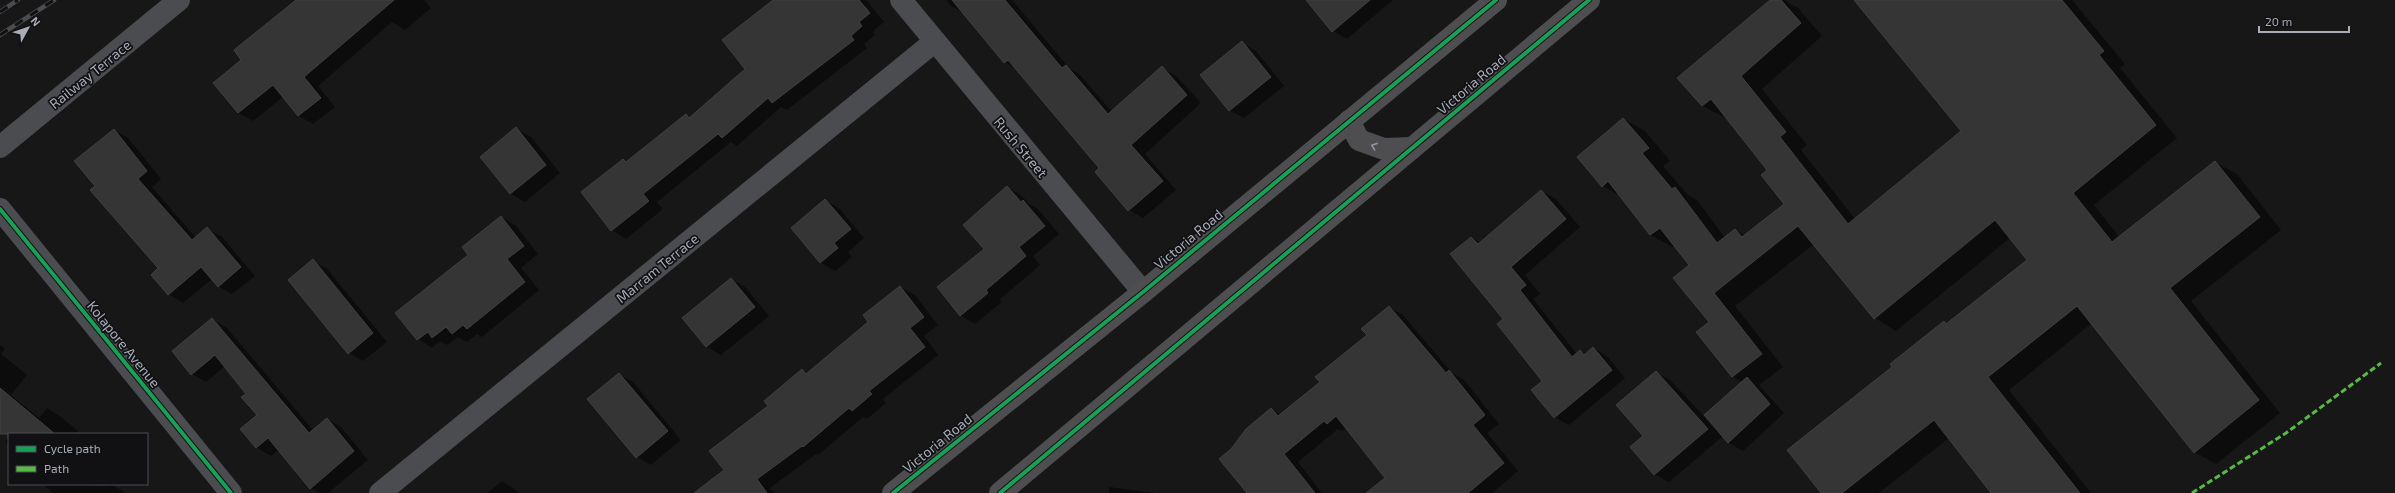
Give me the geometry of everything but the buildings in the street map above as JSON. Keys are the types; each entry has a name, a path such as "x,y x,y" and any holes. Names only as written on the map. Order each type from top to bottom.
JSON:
{"highway":[{"name":"Victoria Road","path":"893,493 1143,292 1496,0"},
{"name":"Victoria Road","path":"1000,493 1588,0"},
{"path":"1349,121 1359,140 1384,149 1412,148"}],"street":[{"name":"Railway Terrace","path":"0,147 179,0"},
{"name":"Rush Street","path":"901,0 934,42 1143,292"},
{"name":"Marram Terrace","path":"380,493 934,42"},
{"name":"Kolapore Avenue","path":"0,209 232,493"}],"railway":[{"path":"0,12 18,0"},
{"path":"0,35 54,0"}],"marked path":[{"path":"2192,493 2286,433 2381,363"}],"cycle path":[{"path":"893,493 1143,292 1496,0"},
{"path":"1000,493 1589,0"},
{"path":"0,209 231,493"}]}
